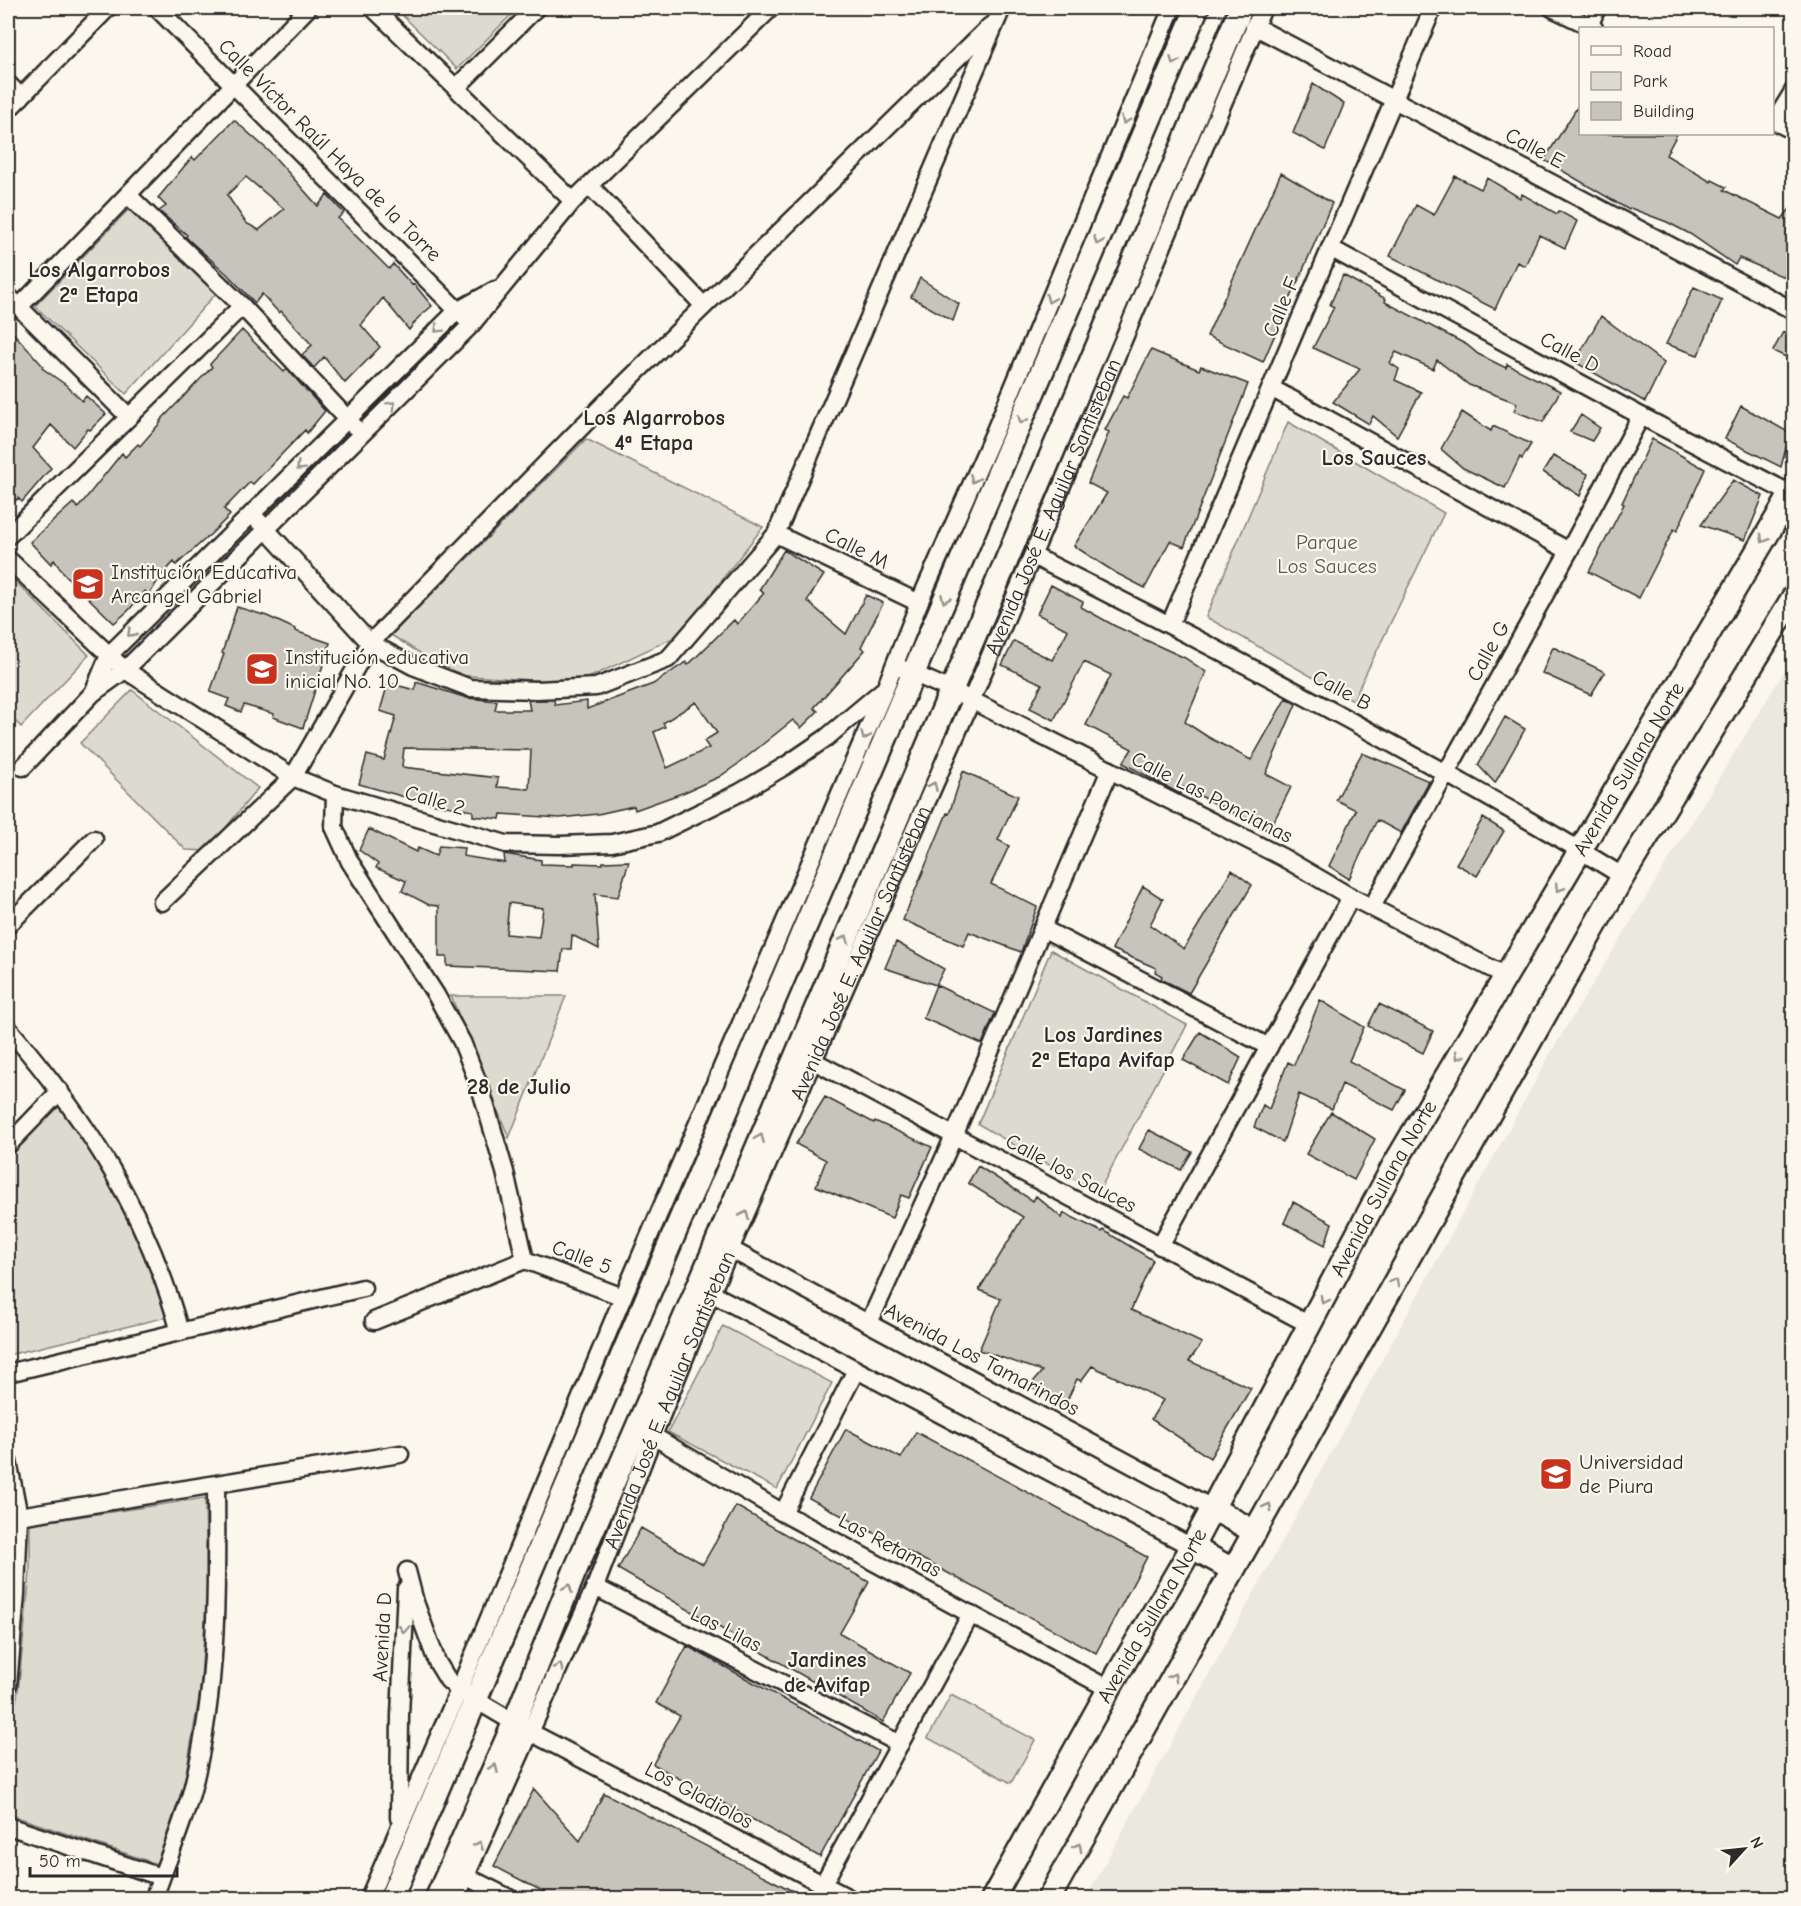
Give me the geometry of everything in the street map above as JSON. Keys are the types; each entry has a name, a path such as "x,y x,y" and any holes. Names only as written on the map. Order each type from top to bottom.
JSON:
{"main road":[{"path":"391,1899 400,1843 467,1695 903,669 1197,8"},
{"name":"Avenida José E. Aguilar Santisteban","path":"436,1899 522,1727 579,1562 1241,8"},
{"name":"Avenida Sullana Norte","path":"993,1899 1192,1547 1394,1165 1792,491"},
{"path":"1049,1899 1622,876 1794,596"},
{"path":"1212,1508 1255,1532"},
{"path":"1192,1547 1233,1570"}],"street":[{"path":"8,110 108,8"},
{"name":"Calle Víctor Raúl Haya de la Torre","path":"158,8 471,325"},
{"path":"129,417 13,301 129,195 308,8"},
{"path":"373,8 573,201"},
{"path":"457,87 536,8"},
{"path":"23,767 93,693 125,670 471,325 573,201 771,8"},
{"path":"467,1695 623,1297 885,689 903,669 919,603 994,433 1172,8"},
{"name":"Avenida José E. Aguilar Santisteban","path":"456,1899 522,1727 596,1587 652,1436 711,1293 971,701 1263,8"},
{"name":"Calle F","path":"1170,624 1433,8"},
{"path":"1552,8 1591,27 1597,8"},
{"path":"162,902 293,777 370,643 603,405 999,13"},
{"path":"252,514 370,643 412,666 470,688 537,690 596,687 668,659 776,534 999,13"},
{"name":"Calle E","path":"1254,26 1794,311"},
{"path":"8,84 21,97"},
{"path":"1794,90 1774,121 1794,131"},
{"path":"590,186 704,306"},
{"path":"129,195 242,306 362,435"},
{"name":"Calle D","path":"1330,248 1641,416 1792,491"},
{"path":"93,693 108,655 457,311 504,285"},
{"path":"8,536 242,306"},
{"path":"1271,388 1569,551"},
{"name":"Calle G","path":"1372,907 1641,416"},
{"name":"Calle M","path":"776,534 919,603"},
{"name":"Calle B","path":"1033,556 1170,624 1337,712 1581,850 1622,876"},
{"name":"Calle 2","path":"8,559 125,670 293,777 335,794 506,844 612,843 658,833 739,793 785,766 826,738 885,689"},
{"name":"Calle Las Poncianas","path":"903,669 951,690 1282,857 1351,897 1506,976"},
{"path":"868,1323 954,1136 1110,770"},
{"path":"335,794 334,827 350,862 436,995 462,1042 481,1090 505,1172 525,1260 374,1321"},
{"path":"8,925 94,839"},
{"path":"1160,1246 1351,897"},
{"path":"1042,928 1269,1047"},
{"path":"8,1028 60,1090 97,1143 155,1255 180,1332"},
{"name":"Calle los Sauces","path":"812,1060 1310,1325"},
{"path":"8,1145 60,1090"},
{"name":"Avenida Los Tamarindos","path":"730,1250 1212,1508"},
{"name":"Calle 5","path":"525,1260 623,1297"},
{"path":"8,1372 363,1288"},
{"path":"711,1293 1192,1547"},
{"path":"783,1513 856,1370"},
{"name":"Las Retamas","path":"652,1436 783,1513 1110,1689"},
{"path":"19,1516 400,1454"},
{"path":"8,1461 19,1516 16,1594 8,1685"},
{"path":"154,1899 192,1791 210,1699 217,1594 216,1485"},
{"name":"Avenida D","path":"400,1843 400,1715 407,1570 415,1602 437,1662 448,1680 467,1695 522,1727"},
{"name":"Las Lilas","path":"596,1587 900,1744"},
{"path":"823,1884 971,1614"},
{"path":"522,1727 849,1899"},
{"name":"Los Gladiolos","path":"522,1727 849,1899"},
{"path":"8,1826 161,1877"},
{"path":"369,1899 400,1843"},
{"path":"465,1876 509,1899"}],"shaded area":[{"name":"Universidad de Piura","path":"1793,657 1793,1898 1086,1898 1553,1049"}],"green space":[{"path":"395,8 518,8 457,69"},
{"path":"132,206 218,291 126,394 35,306"},
{"name":"Parque Los Sauces","path":"1288,422 1444,513 1353,700 1206,617"},
{"path":"586,439 763,527 679,635 578,683 455,675 391,635"},
{"path":"8,574 89,655 21,727 8,714"},
{"path":"132,690 258,788 207,851 186,850 80,743"},
{"path":"1051,950 1187,1025 1098,1193 978,1124"},
{"path":"451,996 566,996 509,1138"},
{"path":"59,1102 93,1149 130,1217 158,1279 167,1317 8,1355 8,1157"},
{"path":"723,1326 832,1383 777,1489 668,1432"},
{"path":"205,1498 207,1594 200,1692 184,1785 157,1864 8,1814 8,1741 18,1691 23,1642 30,1572 30,1524"},
{"path":"951,1695 1035,1740 1011,1783 928,1738"}],"building":[{"path":"1313,84 1344,104 1325,150 1293,133"},
{"path":"1579,104 1579,135 1676,135 1666,155 1711,182 1712,180 1726,187 1724,190 1782,219 1794,204 1794,258 1784,277 1739,258 1735,265 1690,234 1667,222 1630,208 1629,210 1544,160"},
{"path":"234,120 270,152 318,206 327,195 344,213 338,218 389,269 393,264 432,306 418,318 409,330 383,298 361,325 380,347 345,383 324,357 314,368 302,355 312,345 281,311 279,313 262,294 255,303 186,237 187,235 159,211 166,206 158,198 192,157 195,160","holes":["246,177 284,209 259,230 246,223 227,195"]},
{"path":"1281,173 1332,203 1263,362 1207,336"},
{"path":"1455,176 1481,189 1487,178 1520,198 1522,194 1557,214 1559,211 1577,221 1565,248 1539,235 1525,266 1517,262 1495,309 1390,256 1416,205 1434,215"},
{"path":"1343,275 1386,299 1385,302 1467,345 1478,354 1506,368 1507,364 1560,391 1543,422 1514,411 1517,403 1469,385 1437,360 1433,369 1396,352 1390,363 1399,369 1395,380 1421,392 1397,436 1373,416 1369,424 1333,402 1360,369 1313,348 1334,307 1330,305"},
{"path":"920,278 959,304 953,321 911,297"},
{"path":"1694,287 1722,300 1698,355 1666,344"},
{"path":"1601,316 1664,363 1645,402 1575,362"},
{"path":"8,327 43,366 42,368 66,385 82,401 86,396 106,414 90,430 88,429 73,447 51,425 33,448 51,468 22,502 18,498 8,509"},
{"path":"242,330 284,372 287,369 325,411 307,433 305,430 253,484 250,482 224,509 230,515 176,565 174,562 160,577 149,595 145,591 114,623 64,574 54,560 51,564 30,542 73,503 78,508 122,453 125,457 138,444 140,446 160,421 212,367 210,364"},
{"path":"1783,332 1794,338 1794,361 1773,351"},
{"path":"1151,350 1199,370 1201,366 1248,384 1184,547 1170,541 1145,588 1116,573 1074,546 1107,493 1088,483 1109,432 1105,430 1123,396 1127,398"},
{"path":"1741,406 1790,433 1781,467 1725,439"},
{"path":"1462,412 1491,431 1493,426 1531,444 1522,459 1520,457 1505,488 1463,468 1441,449"},
{"path":"1581,415 1600,428 1592,441 1570,432"},
{"path":"1652,439 1705,469 1677,531 1674,529 1639,598 1589,572 1624,504 1622,503"},
{"path":"1553,456 1588,474 1580,496 1543,472"},
{"path":"1733,480 1763,496 1745,540 1701,525"},
{"path":"784,550 824,575 807,601 846,634 866,595 883,603 861,647 865,650 814,708 818,711 801,728 793,720 719,777 635,810 634,806 598,814 560,818 501,814 500,819 473,816 473,811 415,800 359,784 367,755 384,760 396,716 380,711 388,683 415,690 416,682 467,698 497,701 495,710 530,710 528,700 554,700 555,705 587,701 587,709 653,684 686,662 688,665 734,620 737,624 764,593 759,590","holes":["696,702 717,733 704,741 709,748 667,768 654,732 665,727 663,723","404,748 531,750 529,789 497,787 498,778 402,767"]},
{"path":"1051,585 1083,602 1081,607 1115,626 1185,658 1206,672 1185,722 1251,760 1286,698 1296,704 1266,774 1291,787 1269,831 1183,787 1180,794 1123,763 1132,749 1086,725 1111,675 1084,662 1054,720 1030,708 1042,684 1002,665 1014,641 1052,660 1068,630 1037,614"},
{"path":"237,607 267,616 295,631 330,643 303,728 273,717 274,714 244,705 241,712 226,706 229,699 210,692 224,654 222,653"},
{"path":"1553,647 1605,672 1591,695 1542,673"},
{"path":"1505,717 1525,729 1495,783 1478,765"},
{"path":"1362,753 1429,781 1401,833 1377,820 1349,879 1329,866 1356,810 1336,800"},
{"path":"963,771 1018,796 998,840 1009,846 991,884 1037,907 1021,952 969,932 963,946 903,920 947,813 949,814"},
{"path":"1483,818 1504,831 1477,876 1456,864"},
{"path":"369,829 416,852 418,848 436,856 439,846 464,848 463,856 505,863 504,854 541,860 541,864 574,865 574,863 603,864 603,862 629,861 618,897 595,894 599,949 572,935 571,949 563,949 560,971 447,966 447,957 439,957 439,906 429,905 402,891 406,881 376,868 378,864 359,850","holes":["509,903 543,908 539,937 506,934"]},
{"path":"1232,870 1252,885 1189,993 1161,979 1162,976 1155,972 1156,968 1112,949 1143,886 1163,899 1150,925 1184,949"},
{"path":"896,942 944,969 936,985 885,968"},
{"path":"936,985 995,1013 982,1044 923,1018"},
{"path":"1320,1000 1364,1027 1349,1061 1405,1090 1394,1110 1342,1084 1332,1109 1299,1094 1283,1142 1254,1127 1263,1105 1269,1109 1288,1062 1294,1065"},
{"path":"1379,1004 1433,1031 1423,1053 1368,1026"},
{"path":"1200,1032 1241,1057 1228,1085 1183,1060"},
{"path":"825,1097 874,1123 875,1121 932,1147 909,1198 901,1195 892,1218 816,1186 826,1160 796,1144"},
{"path":"1331,1112 1375,1139 1354,1180 1306,1154"},
{"path":"1149,1130 1192,1152 1181,1170 1139,1149"},
{"path":"978,1166 1033,1201 1036,1196 1062,1218 1064,1213 1102,1232 1103,1230 1153,1260 1131,1310 1202,1343 1189,1361 1251,1388 1210,1458 1151,1419 1163,1400 1092,1366 1081,1381 1077,1379 1065,1405 1030,1386 1042,1371 979,1350 1001,1299 979,1290 1023,1217 968,1183"},
{"path":"1293,1202 1332,1223 1325,1245 1284,1223"},
{"path":"846,1429 901,1458 916,1432 1147,1557 1096,1653 809,1498"},
{"path":"736,1506 869,1582 840,1633 910,1673 883,1722 618,1569 641,1528 703,1564"},
{"path":"687,1646 878,1751 820,1857 653,1764 680,1716 656,1703"},
{"path":"534,1789 580,1841 604,1793 808,1899 557,1899 494,1866"}],"place":[{"name":"Institución Educativa Arcangel Gabriel","path":"88,584"},
{"name":"Institución educativa inicial No. 10","path":"262,669"},
{"name":"Universidad de Piura","path":"1556,1474"}],"district":[{"name":"Los Algarrobos 2ª Etapa","path":"99,282"},
{"name":"Los Algarrobos 4ª Etapa","path":"654,431"},
{"name":"Los Sauces","path":"1374,458"},
{"name":"Los Jardines 2ª Etapa Avifap","path":"1103,1048"},
{"name":"28 de Julio","path":"519,1087"},
{"name":"Jardines de Avifap","path":"827,1673"}]}
